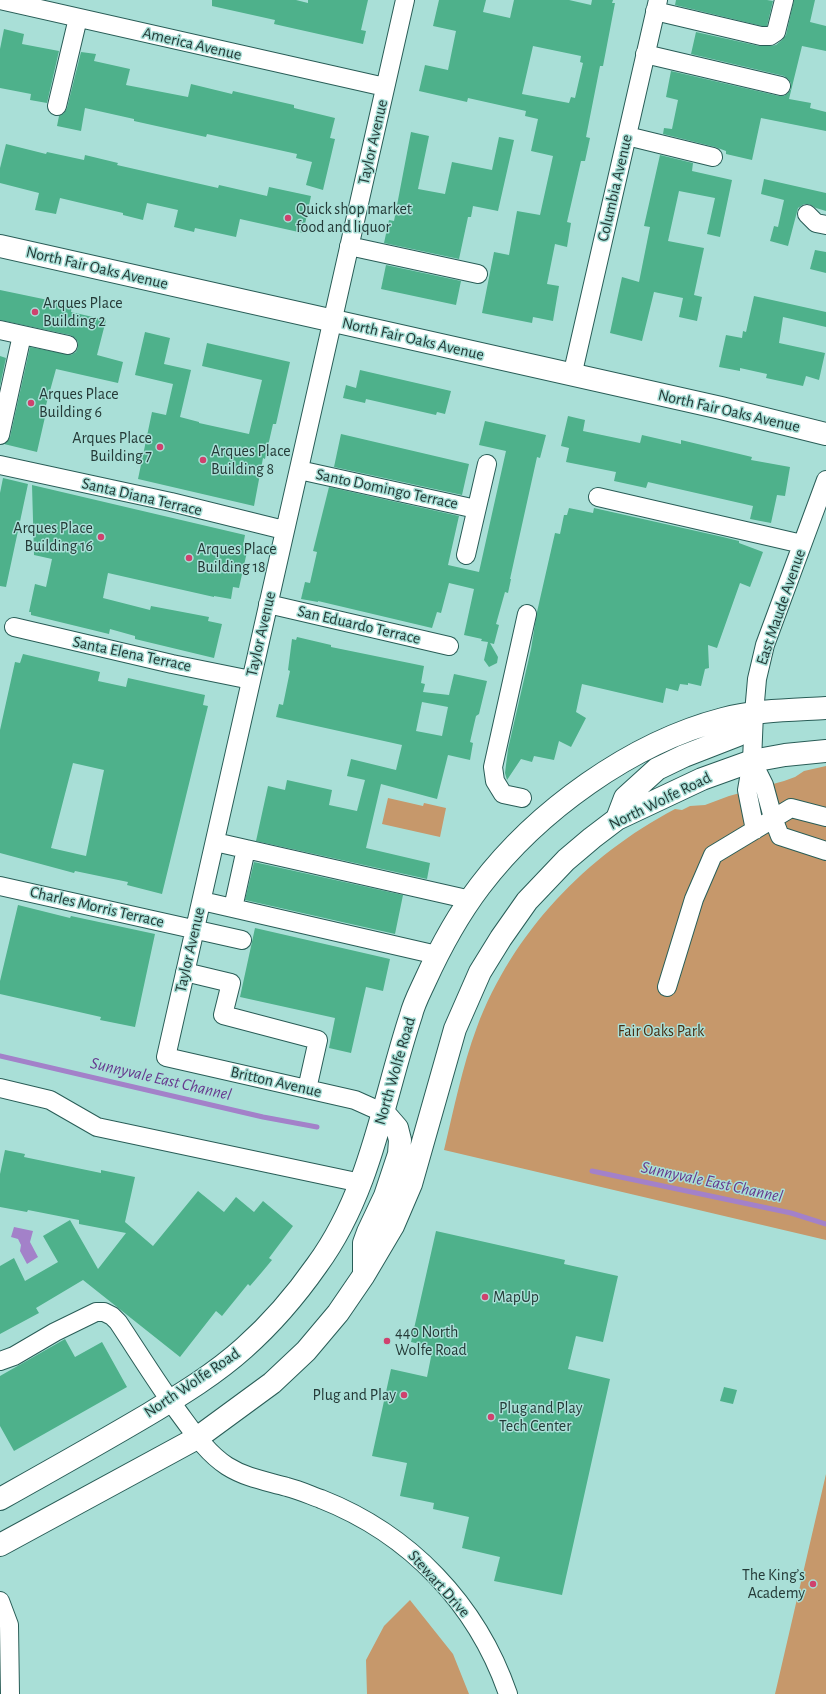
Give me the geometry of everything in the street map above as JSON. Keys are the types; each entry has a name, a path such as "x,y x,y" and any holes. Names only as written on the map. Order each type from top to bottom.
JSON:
{"main road":[{"name":"North Fair Oaks Avenue","path":"0,246 572,376 721,408 826,434"},
{"name":"North Wolfe Road","path":"0,1499 170,1401 207,1377 244,1348 280,1312 317,1265 335,1237 361,1183 384,1114 412,1012 437,955 471,900 490,874 526,836 547,816 598,777 638,753 686,731 723,719 754,714 826,708"},
{"path":"617,819 625,798 657,769 684,756 738,735 747,726 754,714"},
{"name":"North Wolfe Road","path":"0,1545 197,1438 261,1393 306,1351 338,1313 364,1275 393,1226 411,1184 427,1134 455,1029 480,972 500,938 527,901 566,860 617,819 702,779 752,762 785,755 826,751"},
{"path":"364,1275 364,1243 385,1196 399,1154 400,1140 397,1128 384,1114"}],"street":[{"name":"America Avenue","path":"0,0 385,87"},
{"name":"Taylor Avenue","path":"166,1057 405,0"},
{"path":"656,5 761,36 770,36 776,32 784,0"},
{"name":"Columbia Avenue","path":"572,376 656,5"},
{"path":"57,106 78,18"},
{"path":"645,54 780,86"},
{"path":"627,136 714,156"},
{"path":"807,214 816,223 826,225"},
{"path":"349,246 478,274"},
{"path":"0,330 68,345"},
{"path":"0,435 22,335"},
{"name":"Santa Diana Terrace","path":"0,464 171,502 284,530"},
{"path":"466,555 487,464"},
{"name":"Santo Domingo Terrace","path":"299,470 476,508"},
{"name":"East Maude Avenue","path":"756,830 747,790 752,762 756,684 765,645 826,480"},
{"path":"598,497 802,544"},
{"name":"San Eduardo Terrace","path":"268,604 449,646"},
{"path":"522,798 503,794 495,781 493,767 527,614"},
{"name":"Santa Elena Terrace","path":"14,627 172,664 251,680"},
{"path":"752,762 764,785 773,818 780,836 826,851"},
{"path":"667,987 694,899 713,855 791,808 826,817"},
{"path":"215,842 471,900"},
{"path":"232,908 246,849"},
{"name":"Charles Morris Terrace","path":"0,886 242,940"},
{"path":"202,901 437,955"},
{"path":"185,972 231,983 223,1015 318,1040 307,1089"},
{"name":"Britton Avenue","path":"166,1057 355,1100 384,1114"},
{"path":"0,1088 50,1100 97,1127 361,1183"},
{"name":"Stewart Drive","path":"0,1361 14,1356 55,1332 96,1312 104,1312 112,1316 118,1322 170,1401 197,1438 227,1466 247,1477 289,1487 352,1512 380,1528 420,1559 451,1593 479,1630 501,1674 508,1694"},
{"path":"0,1601 9,1626 10,1694"}],"green space":[{"name":"Fair Oaks Park","path":"826,766 826,1240 444,1150 467,1057 477,1027 492,992 511,959 532,929 556,900 583,874 612,850 642,828 675,809 682,810 690,806 705,805 729,796 784,781 795,777 804,771"},
{"path":"388,798 423,806 424,803 446,808 440,837 382,824"},
{"name":"The King’s Academy","path":"826,1474 826,1694 775,1694"},
{"path":"410,1600 453,1654 469,1694 367,1694 366,1660 384,1626"}],"shaded area":[{"path":"14,1227 33,1231 30,1242 38,1257 27,1264 20,1251 21,1245 18,1239 11,1237"}],"building":[{"path":"212,0 296,0 308,3 308,0 368,0 361,30 366,31 363,44 274,24 275,20 212,6"},
{"path":"439,0 486,0 483,12 510,18 514,0 569,0 591,5 592,0 613,0 612,3 615,3 603,66 600,66 586,137 590,138 585,161 581,161 567,222 571,223 567,247 555,244 547,284 559,286 553,321 533,317 532,323 482,313 494,252 509,255 517,211 540,215 553,156 531,151 538,119 525,116 526,111 468,98 467,102 419,91 425,65 448,70 456,31 433,26","holes":["533,46 581,56 580,62 583,63 575,98 571,97 569,103 522,94"]},
{"path":"676,0 773,1 767,26 762,26 675,5"},
{"path":"794,0 815,0 810,22 826,26 826,51 802,46 789,99 811,103 810,108 826,112 826,131 761,118 752,160 726,154 726,151 715,147 663,134 664,128 672,129 678,100 666,97 671,71 779,96 784,96 788,93 791,89 791,83 784,76 691,54 696,32 759,46 776,45 786,35"},
{"path":"4,29 24,34 22,44 59,51 47,103 30,100 31,94 0,88 0,49"},
{"path":"81,52 96,54 94,61 130,69 126,85 188,97 191,84 232,94 233,91 294,105 294,108 335,118 330,138 335,139 323,190 306,185 312,162 296,158 297,154 207,134 206,137 134,121 134,119 85,108 81,131 57,126 59,116 64,113 67,108"},
{"path":"411,132 429,136 418,189 445,194 452,162 492,170 499,137 514,140 498,211 473,206 471,217 468,217 459,259 384,243 389,220 394,221"},
{"path":"6,144 46,154 47,152 84,160 85,155 118,163 117,165 218,188 219,185 267,196 269,187 311,196 303,233 240,219 236,237 195,228 194,232 174,227 178,210 147,203 143,220 123,215 123,213 60,198 56,214 35,210 39,193 0,183 0,168"},
{"path":"660,155 693,163 692,171 732,180 720,237 707,234 715,198 679,191 668,241 704,248 694,295 702,297 697,321 679,317 683,298 654,292 642,341 610,333 622,277 639,282 650,227 644,226"},
{"path":"764,179 826,193 826,211 809,204 804,204 798,208 788,246 770,241 774,226 778,227 784,200 761,194"},
{"path":"815,250 826,252 826,273 810,269"},
{"path":"386,265 461,281 456,305 381,289"},
{"path":"0,290 72,305 71,312 106,320 97,355 123,362 118,383 56,369 43,416 45,417 37,452 4,444 10,437 30,347 71,355 76,352 78,342 70,335 0,320"},
{"path":"754,296 826,312 826,327 783,317 779,343 825,353 819,380 806,376 803,386 766,378 767,374 740,368 740,371 719,367 726,335 742,338 743,331 746,332"},
{"path":"145,332 170,338 164,364 191,370 180,417 199,423 249,434 262,380 202,366 207,343 290,362 276,424 273,424 265,459 263,458 254,506 138,479 152,412 166,415 173,384 135,375"},
{"path":"0,356 6,358 0,386"},
{"path":"360,370 451,391 445,414 437,412 436,415 366,399 365,403 343,398 346,385 356,388"},
{"path":"568,416 585,420 583,431 640,443 642,435 681,444 681,440 752,457 751,460 790,467 785,496 777,495 771,523 750,519 753,506 648,482 646,488 614,481 616,472 566,462 569,448 561,446"},
{"path":"485,421 546,435 540,458 537,457 508,593 505,592 496,624 499,625 494,644 490,643 498,657 497,663 489,667 484,660 488,642 464,635 474,589 449,583 441,613 437,612 432,628 318,601 301,599 305,582 310,583 317,552 313,551 329,487 459,516 448,565 479,572 506,451 479,445"},
{"path":"341,434 469,464 462,495 334,467"},
{"path":"3,478 28,484 6,587 0,586 0,493"},
{"path":"32,485 245,535 243,546 248,547 239,588 233,587 231,599 214,597 108,573 103,598 150,610 151,606 209,617 208,621 222,624 214,658 135,639 135,636 110,629 109,634 31,615 31,612 29,612 35,584 46,587 52,559 34,555"},
{"path":"569,508 593,513 594,508 723,537 739,541 739,543 763,552 750,587 740,583 717,648 708,645 709,668 705,669 701,686 688,683 688,685 680,684 678,691 666,688 663,703 582,684 576,712 586,718 571,747 559,741 554,760 534,756 532,762 521,759 507,780 505,773 508,749 531,649 537,612 555,533 560,534 564,515 567,515"},
{"path":"297,637 331,645 331,647 424,666 421,683 425,684 423,692 449,695 454,674 487,681 479,714 476,716 470,742 473,743 470,760 448,755 437,799 381,784 366,848 430,863 427,879 256,841 268,786 285,790 287,780 332,790 329,805 357,811 365,780 347,776 351,759 396,770 402,745 276,717 279,704 283,705 290,671 288,670 292,639 296,640","holes":["422,702 448,707 442,736 416,731"]},
{"path":"23,654 100,672 98,681 126,687 128,678 205,695 203,705 208,706 162,894 127,885 128,882 75,871 74,873 0,853 0,730 15,662 20,663","holes":["73,763 104,770 86,856 51,848"]},
{"path":"254,862 403,895 395,934 245,900"},
{"path":"18,905 70,918 71,916 155,934 135,1027 100,1020 101,1017 0,994 0,981"},
{"path":"255,928 390,959 383,991 366,987 351,1053 329,1048 335,1018 240,997"},
{"path":"5,1150 25,1154 24,1157 101,1173 101,1170 135,1177 125,1222 153,1246 198,1191 224,1212 236,1197 254,1212 263,1201 293,1226 269,1258 272,1260 250,1286 248,1284 222,1316 216,1311 180,1357 83,1280 36,1308 39,1313 0,1334 0,1266 14,1258 25,1281 58,1262 43,1236 70,1220 98,1269 126,1233 79,1224 79,1220 28,1210 27,1212 0,1207 0,1174"},
{"name":"Plug and Play Tech Center","path":"436,1231 565,1260 564,1264 618,1276 603,1342 576,1336 568,1369 610,1379 562,1595 494,1581 500,1557 462,1548 469,1517 433,1509 434,1503 400,1496 407,1463 372,1456 391,1369 427,1377 433,1347 411,1342"},
{"path":"65,1339 75,1357 102,1342 127,1387 14,1451 0,1426 0,1376"},
{"path":"724,1387 737,1390 733,1404 720,1401"}],"waterway":[{"name":"Sunnyvale East Channel","path":"0,1056 263,1117 317,1127"},
{"name":"Sunnyvale East Channel","path":"592,1171 791,1213 826,1224"}],"place":[{"name":"Quick shop market food and liquor","path":"288,218"},
{"name":"Arques Place Building 2","path":"35,312"},
{"name":"Arques Place Building 6","path":"31,403"},
{"name":"Arques Place Building 7","path":"160,447"},
{"name":"Arques Place Building 8","path":"203,460"},
{"name":"Arques Place Building 16","path":"101,537"},
{"name":"Arques Place Building 18","path":"189,558"},
{"name":"MapUp","path":"485,1297"},
{"name":"440 North Wolfe Road","path":"387,1341"},
{"name":"Plug and Play","path":"404,1395"},
{"name":"Plug and Play Tech Center","path":"491,1417"},
{"name":"The King’s Academy","path":"813,1584"}]}
